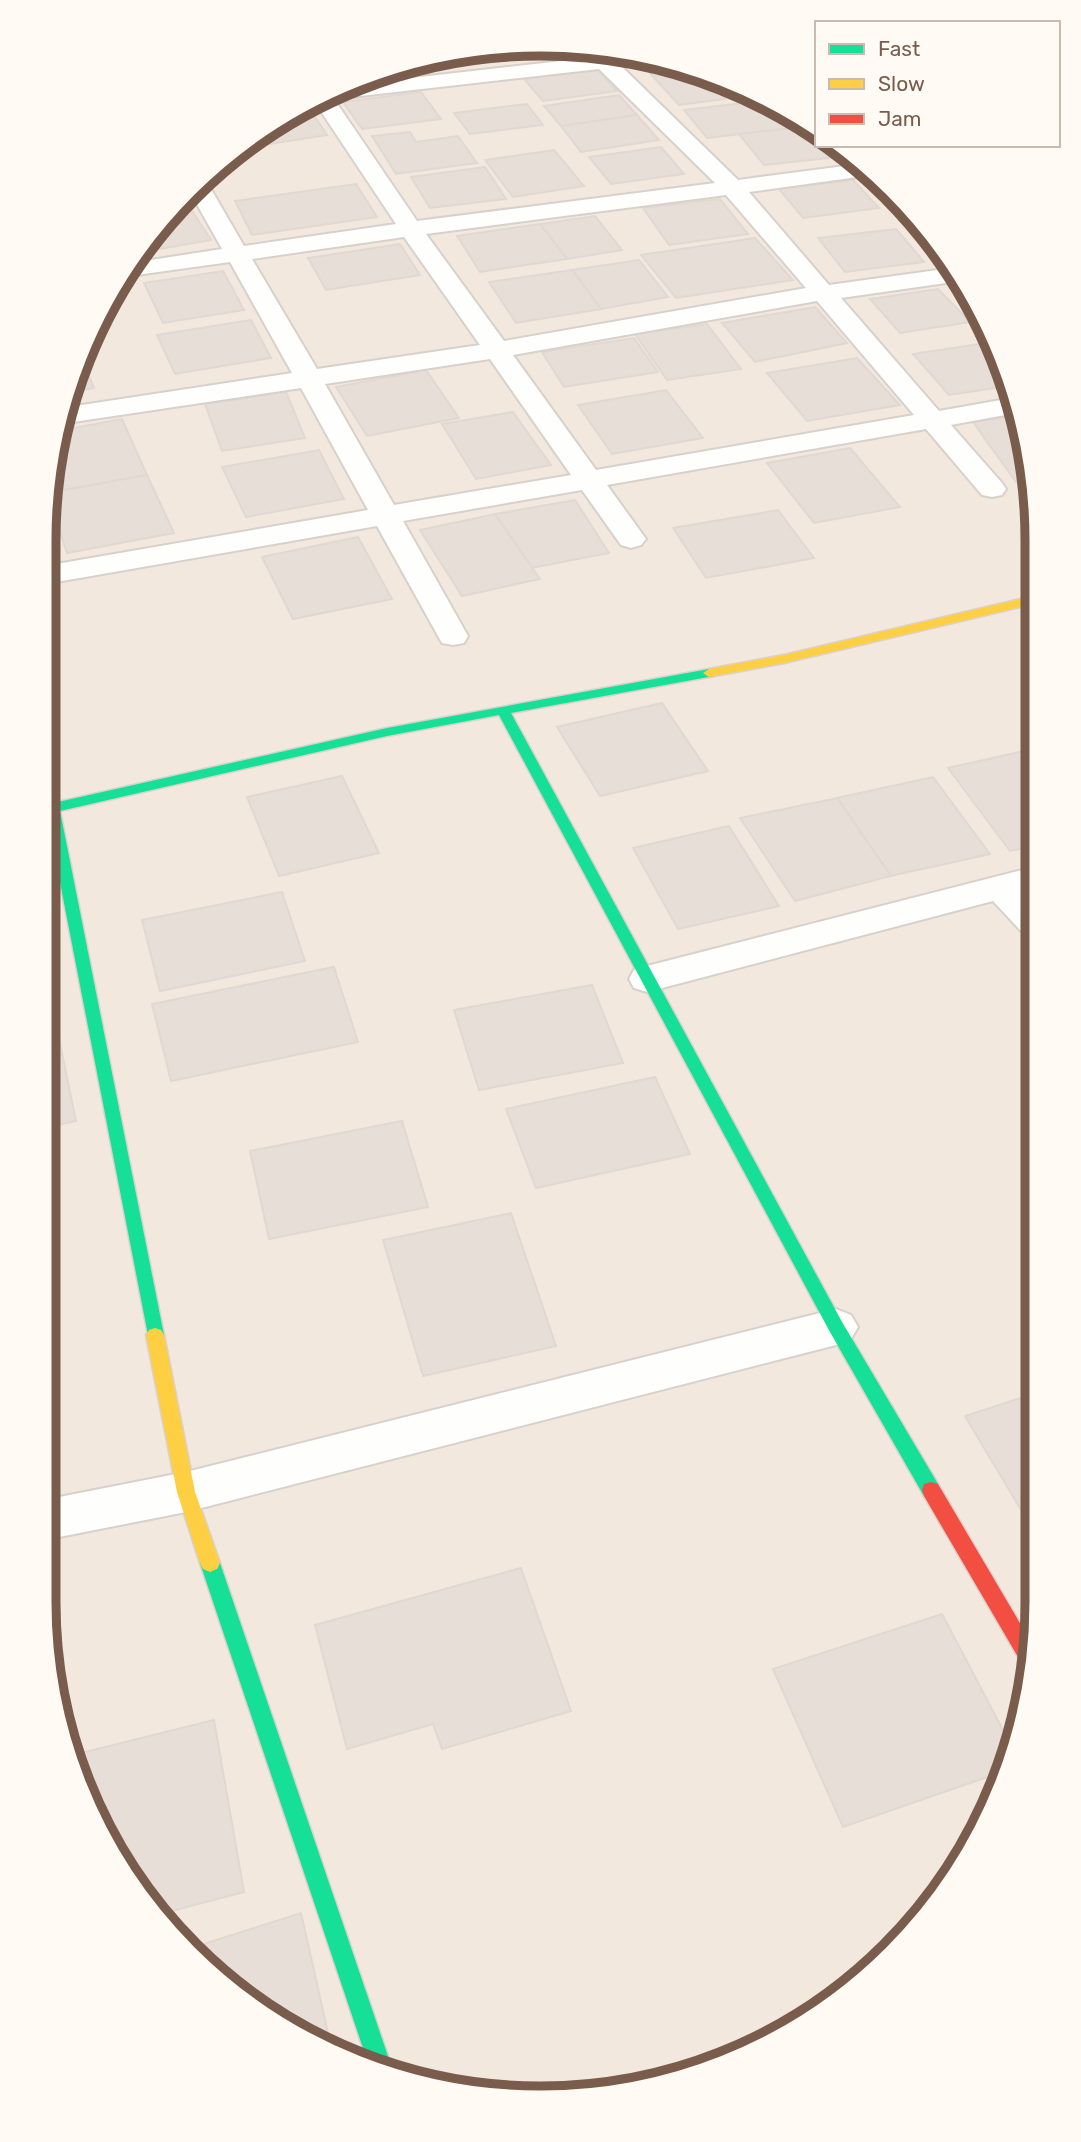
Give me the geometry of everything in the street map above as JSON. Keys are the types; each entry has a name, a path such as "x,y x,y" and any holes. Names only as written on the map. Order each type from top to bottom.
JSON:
{"street":[{"path":"371,87 574,57"},
{"path":"602,60 732,187 992,489"},
{"path":"328,105 411,229 631,539"},
{"path":"140,269 411,229 854,171"},
{"path":"202,194 453,636"},
{"path":"73,414 497,351 823,293 946,276"},
{"path":"56,573 1005,406"},
{"path":"56,807 387,732 784,659 1025,602"},
{"path":"503,710 836,1327 1023,1645"},
{"path":"56,823 187,1492 377,2057"},
{"path":"648,979 1018,884 1025,901"},
{"path":"56,1518 187,1492 836,1327"}],"shaded area":[{"path":"540,56 635,65 726,93 783,121 815,142 815,147 822,147 835,156 883,198 925,246 960,298 988,355 1008,415 1021,477 1025,540 1025,1602 1016,1696 988,1787 960,1844 905,1921 860,1966 783,2021 726,2049 635,2077 572,2085 477,2082 446,2077 385,2060 326,2036 271,2004 221,1966 198,1944 176,1921 138,1871 106,1816 82,1757 65,1696 56,1602 56,540 65,446 93,355 121,298 138,271 176,221 198,198 221,176 271,138 326,106 355,93 446,65"}],"building":[{"path":"597,69 617,91 543,101 524,79"},
{"path":"647,70 666,73 716,89 725,99 679,105"},
{"path":"421,92 441,119 362,129 343,102"},
{"path":"619,95 637,115 561,126 544,106"},
{"path":"747,102 794,128 707,138 684,110"},
{"path":"527,104 543,125 470,134 454,113"},
{"path":"312,113 327,135 270,144 268,140"},
{"path":"637,115 659,140 581,152 561,126"},
{"path":"794,128 815,142 815,147 822,147 837,157 764,165 739,134"},
{"path":"410,132 416,142 458,136 477,163 396,174 372,136"},
{"path":"661,147 684,174 611,184 589,157"},
{"path":"554,150 584,186 513,197 485,160"},
{"path":"485,167 506,199 430,208 411,177"},
{"path":"853,180 879,208 803,218 779,189"},
{"path":"356,184 377,217 252,235 235,201"},
{"path":"720,199 748,234 669,245 643,208"},
{"path":"189,207 211,240 153,250"},
{"path":"595,216 622,250 567,259 540,224"},
{"path":"540,224 567,259 480,272 457,236"},
{"path":"896,229 924,262 845,272 818,238"},
{"path":"755,238 793,280 676,298 641,255"},
{"path":"400,244 420,275 326,290 308,258"},
{"path":"639,260 668,297 601,309 572,270"},
{"path":"572,270 601,309 516,323 489,282"},
{"path":"223,271 244,310 163,323 144,283"},
{"path":"938,289 970,322 900,333 870,299"},
{"path":"815,307 847,343 755,362 722,323"},
{"path":"251,320 271,358 175,374 157,335"},
{"path":"707,324 741,369 667,380 635,334"},
{"path":"634,338 658,372 564,387 542,352"},
{"path":"983,343 1000,387 949,395 913,354"},
{"path":"857,358 900,405 807,421 767,373"},
{"path":"426,370 459,418 367,436 336,387"},
{"path":"87,372 94,388 80,391"},
{"path":"666,390 703,438 612,454 578,405"},
{"path":"286,392 305,438 222,451 205,404"},
{"path":"513,412 551,465 476,479 442,424"},
{"path":"1009,417 1021,481 1016,482 973,422"},
{"path":"122,419 147,475 59,491 69,429"},
{"path":"850,448 900,507 814,523 767,463"},
{"path":"319,450 344,499 246,517 222,467"},
{"path":"147,475 174,533 67,553 57,522 59,491"},
{"path":"575,500 609,553 532,568 495,514"},
{"path":"778,510 814,558 706,578 673,528"},
{"path":"495,514 540,579 462,596 420,530"},
{"path":"358,537 392,599 293,619 262,557"},
{"path":"662,703 708,771 600,796 557,727"},
{"path":"1025,751 1025,848 1010,851 948,768"},
{"path":"342,776 379,853 279,876 247,797"},
{"path":"933,777 990,854 891,876 837,798"},
{"path":"837,798 891,876 795,901 740,818"},
{"path":"729,826 779,906 678,929 633,848"},
{"path":"282,892 305,961 160,991 142,920"},
{"path":"334,967 358,1042 171,1081 152,1004"},
{"path":"592,985 623,1063 479,1090 454,1010"},
{"path":"59,1039 76,1121 56,1125 56,1040"},
{"path":"655,1077 690,1154 536,1188 506,1109"},
{"path":"402,1121 428,1207 269,1239 250,1151"},
{"path":"511,1213 556,1346 423,1376 383,1240"},
{"path":"1025,1397 1025,1517 965,1416"},
{"path":"521,1568 571,1711 442,1749 433,1724 347,1749 315,1625"},
{"path":"942,1614 1006,1735 992,1775 843,1827 773,1669"},
{"path":"214,1720 244,1892 169,1912 121,1844 93,1787 81,1753"},
{"path":"301,1913 329,2037 271,2004 221,1966 199,1945"}],"traffic: fast":[{"path":"56,807 387,732 709,673"},
{"path":"503,710 836,1327 931,1490"},
{"path":"56,828 155,1335"},
{"path":"210,1563 377,2057"}],"traffic: slow":[{"path":"709,673 784,659 1025,602"},
{"path":"155,1335 186,1492 210,1563"}],"traffic: jam":[{"path":"931,1490 1023,1646"}]}
